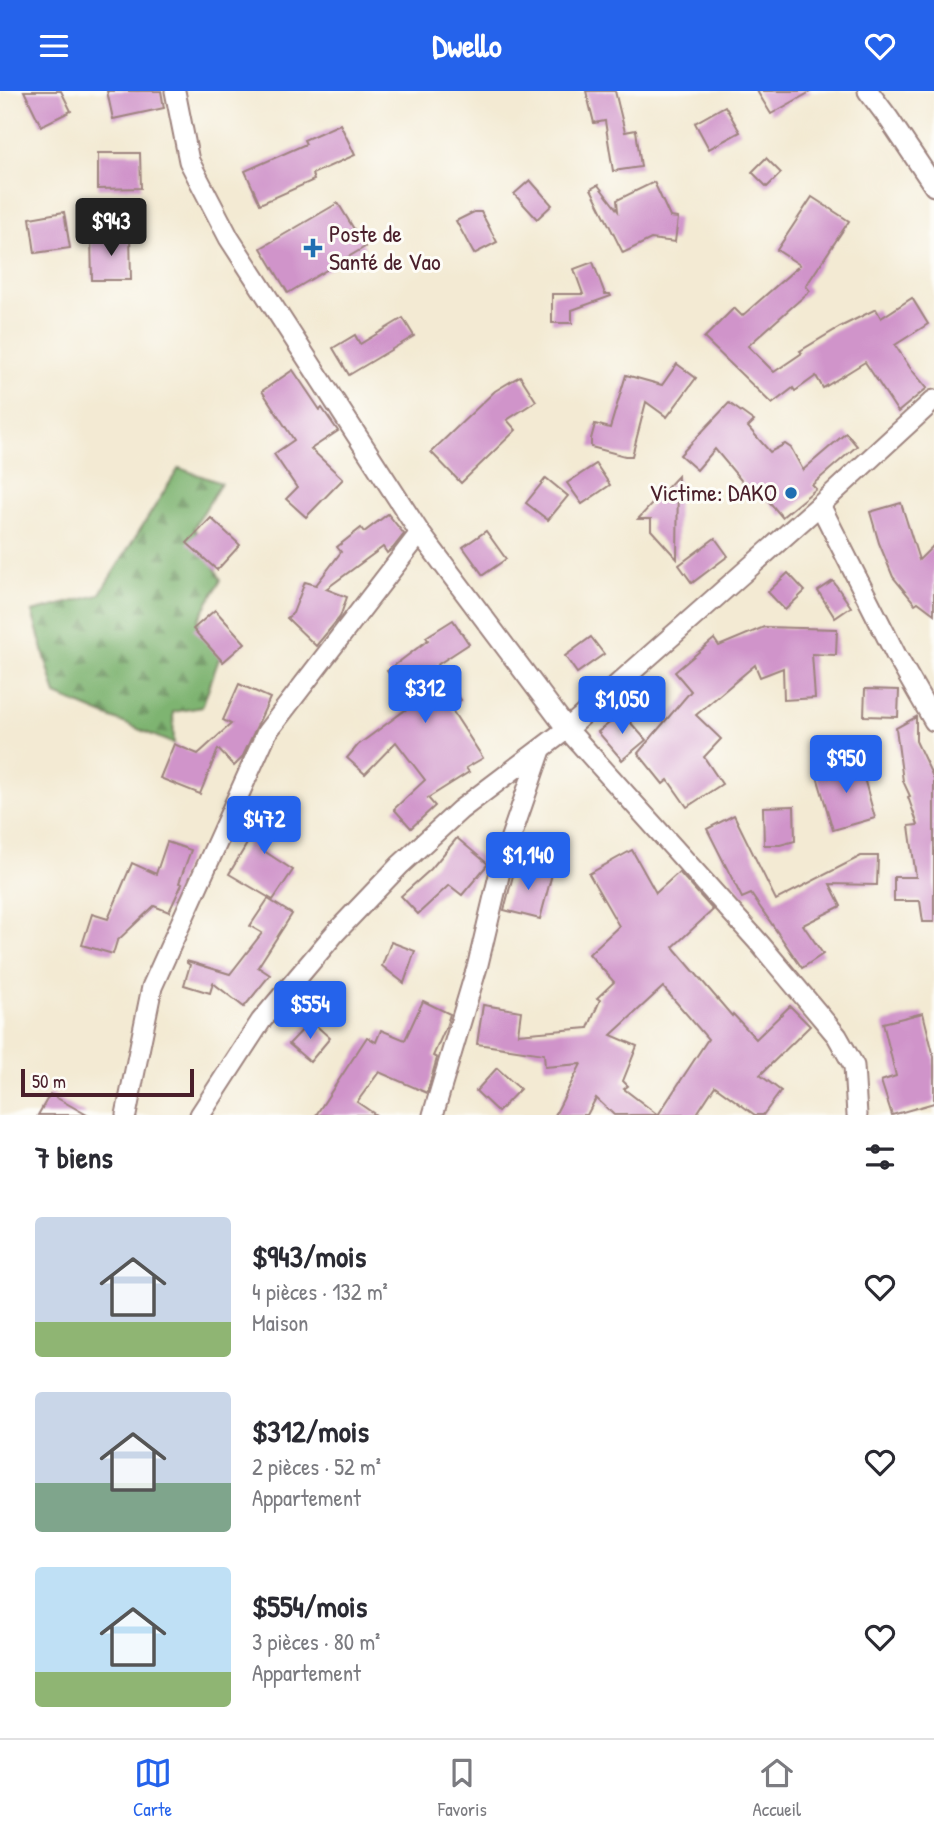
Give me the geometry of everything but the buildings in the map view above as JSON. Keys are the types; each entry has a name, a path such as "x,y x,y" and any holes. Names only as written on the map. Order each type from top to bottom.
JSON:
{"street":[{"path":"175,91 189,161 229,238 420,533 567,729 760,944 836,1036 854,1066 857,1115"},
{"path":"868,91 934,186"},
{"path":"200,1115 261,1021 336,932 400,865 460,810 567,729 820,506 934,400"},
{"path":"820,506 896,655 934,721"},
{"path":"126,1115 152,987 267,732 420,533"},
{"path":"433,1115 478,964 502,863 541,750"}],"green space":[{"path":"179,468 221,483 194,528 221,580 198,620 221,653 202,707 173,712 174,744 56,695 32,612 99,595"}],"place":[{"name":"Poste de Santé de Vao","path":"313,248"},
{"name":"Victime: DAKO","path":"791,493"}]}
